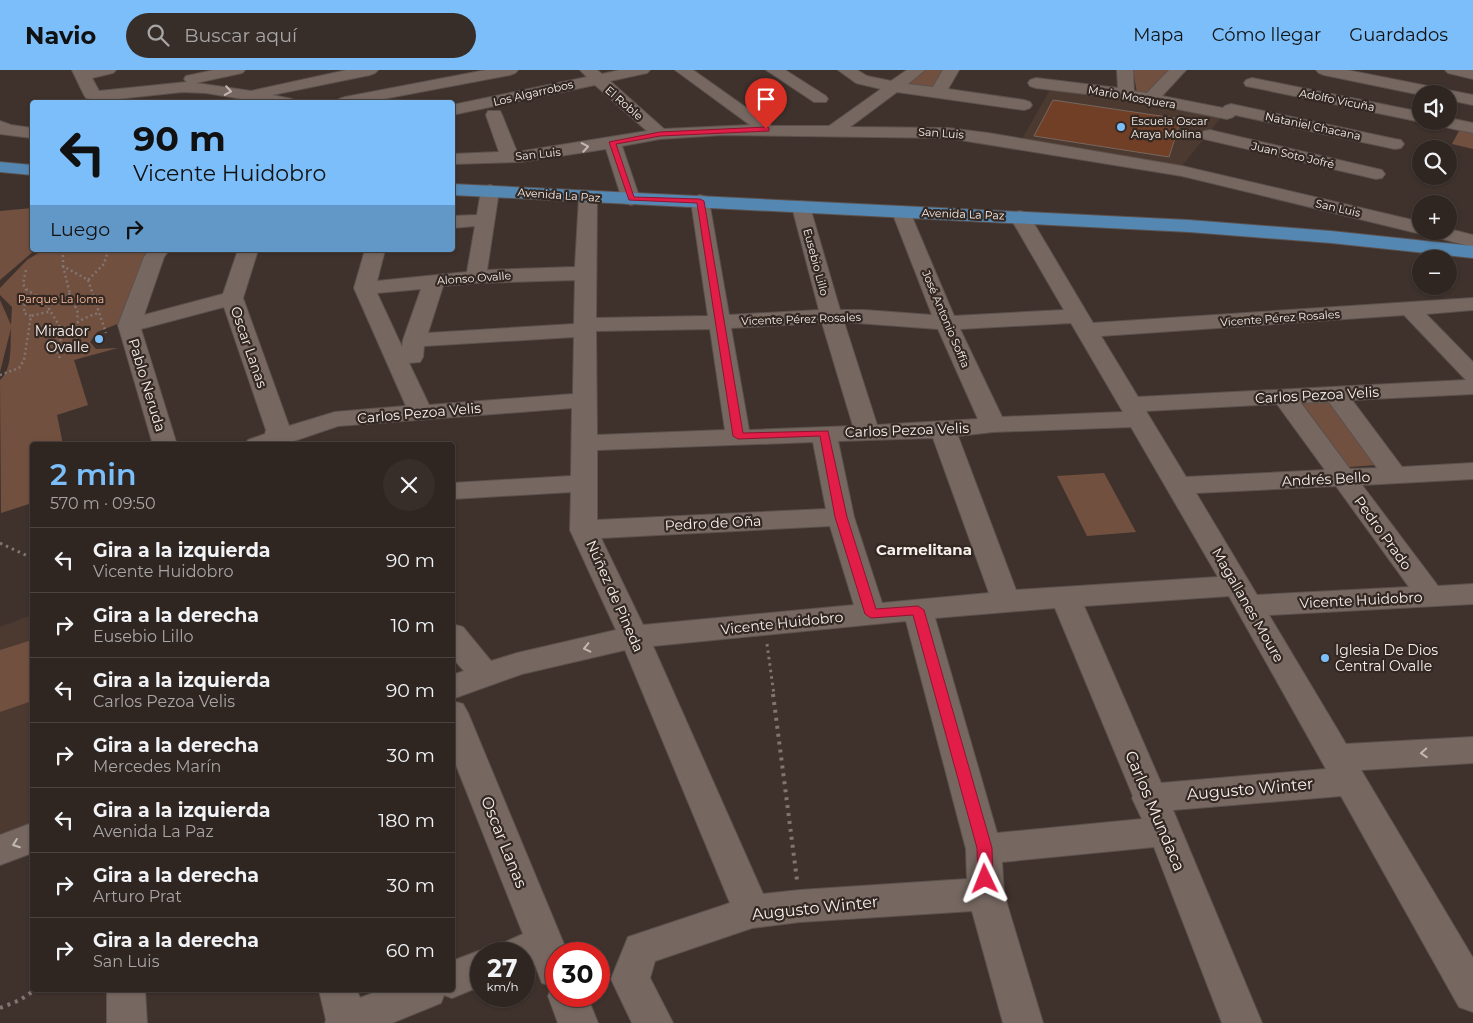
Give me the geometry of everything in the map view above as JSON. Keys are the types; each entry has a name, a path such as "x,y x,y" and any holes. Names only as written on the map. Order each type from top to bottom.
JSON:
{"main road":[{"path":"0,168 30,170"},
{"name":"Avenida La Paz","path":"455,188 588,197 1227,227 1390,242 1473,252"},
{"path":"1390,242 1396,232 1391,220"}],"street":[{"path":"108,70 81,72 92,95 104,99 187,88 237,70"},
{"path":"249,94 348,72 370,70"},
{"path":"348,72 376,99 510,70"},
{"name":"Los Algarrobos","path":"455,109 592,74 642,70"},
{"path":"683,70 766,129"},
{"path":"774,70 820,99"},
{"path":"846,70 862,80 895,87 1024,105"},
{"path":"834,130 917,70"},
{"path":"938,93 952,70"},
{"path":"1125,70 1126,94"},
{"path":"1150,99 1178,70"},
{"path":"1324,70 1412,98"},
{"path":"1454,70 1473,74"},
{"name":"El Roble","path":"592,74 660,134"},
{"path":"1182,171 1257,74"},
{"name":"Adolfo Vicuña","path":"1257,74 1412,100"},
{"path":"1008,128 1024,105 1036,76"},
{"name":"Mario Mosquera","path":"1036,76 1150,99 1229,112"},
{"path":"1432,85 1436,77"},
{"path":"104,99 206,82 277,100"},
{"path":"167,100 187,88"},
{"path":"1457,97 1473,100"},
{"name":"Nataniel Chacana","path":"1229,112 1395,144"},
{"path":"494,115 510,157"},
{"path":"1365,193 1412,120"},
{"path":"1457,124 1473,128"},
{"path":"0,126 6,130 30,133"},
{"name":"San Luis","path":"457,156 510,157 558,152 660,134 766,129 934,132 1008,128 1182,171 1365,193 1391,220 1412,226"},
{"name":"Juan Soto Jofré","path":"1210,135 1365,193"},
{"path":"612,142 631,199"},
{"path":"476,277 490,190"},
{"name":"Núñez de Pineda","path":"588,197 584,328 584,530 634,638 752,912"},
{"path":"700,201 738,436"},
{"name":"Eusebio Lillo","path":"802,207 831,316 867,432"},
{"name":"José Antonio Soffia","path":"901,212 946,323 993,425"},
{"name":"Magallanes Moure","path":"1020,217 1344,769 1473,994"},
{"path":"455,222 485,220"},
{"path":"1457,237 1473,241"},
{"name":"Pablo Neruda","path":"158,252 154,257 129,325 164,442"},
{"name":"Oscar Lanas","path":"247,252 232,298 278,430 270,442"},
{"path":"374,252 364,288 420,412"},
{"name":"Alonso Ovalle","path":"364,288 476,277 585,273"},
{"path":"409,386 414,340 434,281"},
{"name":"Pablo Neruda","path":"129,325 232,298"},
{"name":"Vicente Pérez Rosales","path":"414,340 584,328 831,316 864,316 946,323 1082,323 1410,309 1473,304"},
{"path":"1410,309 1473,375"},
{"name":"Carlos Pezoa Velis","path":"585,444 738,436 943,430 1283,396 1473,387"},
{"path":"1335,394 1395,476"},
{"name":"Pedro Prado","path":"1283,396 1430,596"},
{"name":"Carlos Pezoa Velis","path":"272,442 336,420 585,400"},
{"path":"943,430 1006,601"},
{"path":"824,433 841,517 871,614"},
{"name":"Andrés Bello","path":"1179,486 1473,471"},
{"path":"455,491 585,483"},
{"name":"Pedro de Oña","path":"584,530 841,517"},
{"name":"Vicente Huidobro","path":"455,686 517,664 634,638 1006,601 1473,594"},
{"name":"Carlos Mundaca","path":"1066,599 1149,798 1165,831 1242,1023"},
{"path":"918,610 984,848 986,894 1023,1023"},
{"path":"455,639 485,676"},
{"name":"Oscar Lanas","path":"455,721 540,955"},
{"name":"Augusto Winter","path":"1149,798 1473,750"},
{"path":"984,848 1165,831"},
{"path":"0,850 30,839"},
{"name":"Augusto Winter","path":"653,1023 630,979 641,949 752,912 800,906 986,894"},
{"path":"455,979 470,973"},
{"path":"126,992 127,1023"},
{"path":"338,992 346,1023 422,992"},
{"path":"571,1007 578,1023"}],"path":[{"path":"63,252 63,266 70,294 78,313 77,319"},
{"path":"88,280 98,272 108,256 108,252"},
{"path":"63,266 88,280 106,333"},
{"path":"26,270 23,284 26,289 44,300 51,310 55,321 64,332"},
{"path":"26,289 24,313 31,316 51,310"},
{"path":"44,300 70,294"},
{"path":"60,358 55,348 64,332 77,319 99,313"},
{"path":"0,374 18,368 24,360 31,316"},
{"path":"0,542 30,557"},
{"path":"765,626 800,906"},
{"path":"0,1008 20,1000 32,992"}],"shaded area":[{"name":"Escuela Oscar Araya Molina","path":"1050,90 1159,102 1223,115 1182,166 1022,139"},
{"path":"30,616 30,831 0,841 0,627"}],"green space":[{"path":"923,70 946,70 936,90 904,85"},
{"path":"1133,70 1173,70 1148,95 1137,93"},
{"path":"1460,129 1473,132 1473,149 1457,145 1457,140 1454,140"},
{"path":"30,208 30,252 33,252 0,280 0,211"},
{"name":"Parque La loma","path":"40,252 154,252 120,323 97,332 90,342 96,349 118,348 74,360 88,405 57,415 62,442 30,442 30,504 1,513 0,380 9,363 11,328 0,372 0,300 11,325 12,307 0,295 0,288 27,260"},
{"path":"1331,402 1376,465 1349,467 1302,403"},
{"path":"1104,473 1136,532 1087,536 1057,476"},
{"path":"30,641 30,702 0,712 0,650"}],"building":[{"path":"1053,100 1181,119 1169,157 1034,136"}],"place":[{"name":"Escuela Oscar Araya Molina","path":"1121,127"},
{"name":"Mirador Ovalle","path":"99,339"},
{"name":"Iglesia De Dios Central Ovalle","path":"1325,658"}],"district":[{"name":"Carmelitana","path":"924,549"}],"route":[{"path":"766,129 660,134 612,142 631,199 700,201 738,436 824,433 841,517 871,614 918,610 984,848 985,879"}]}
